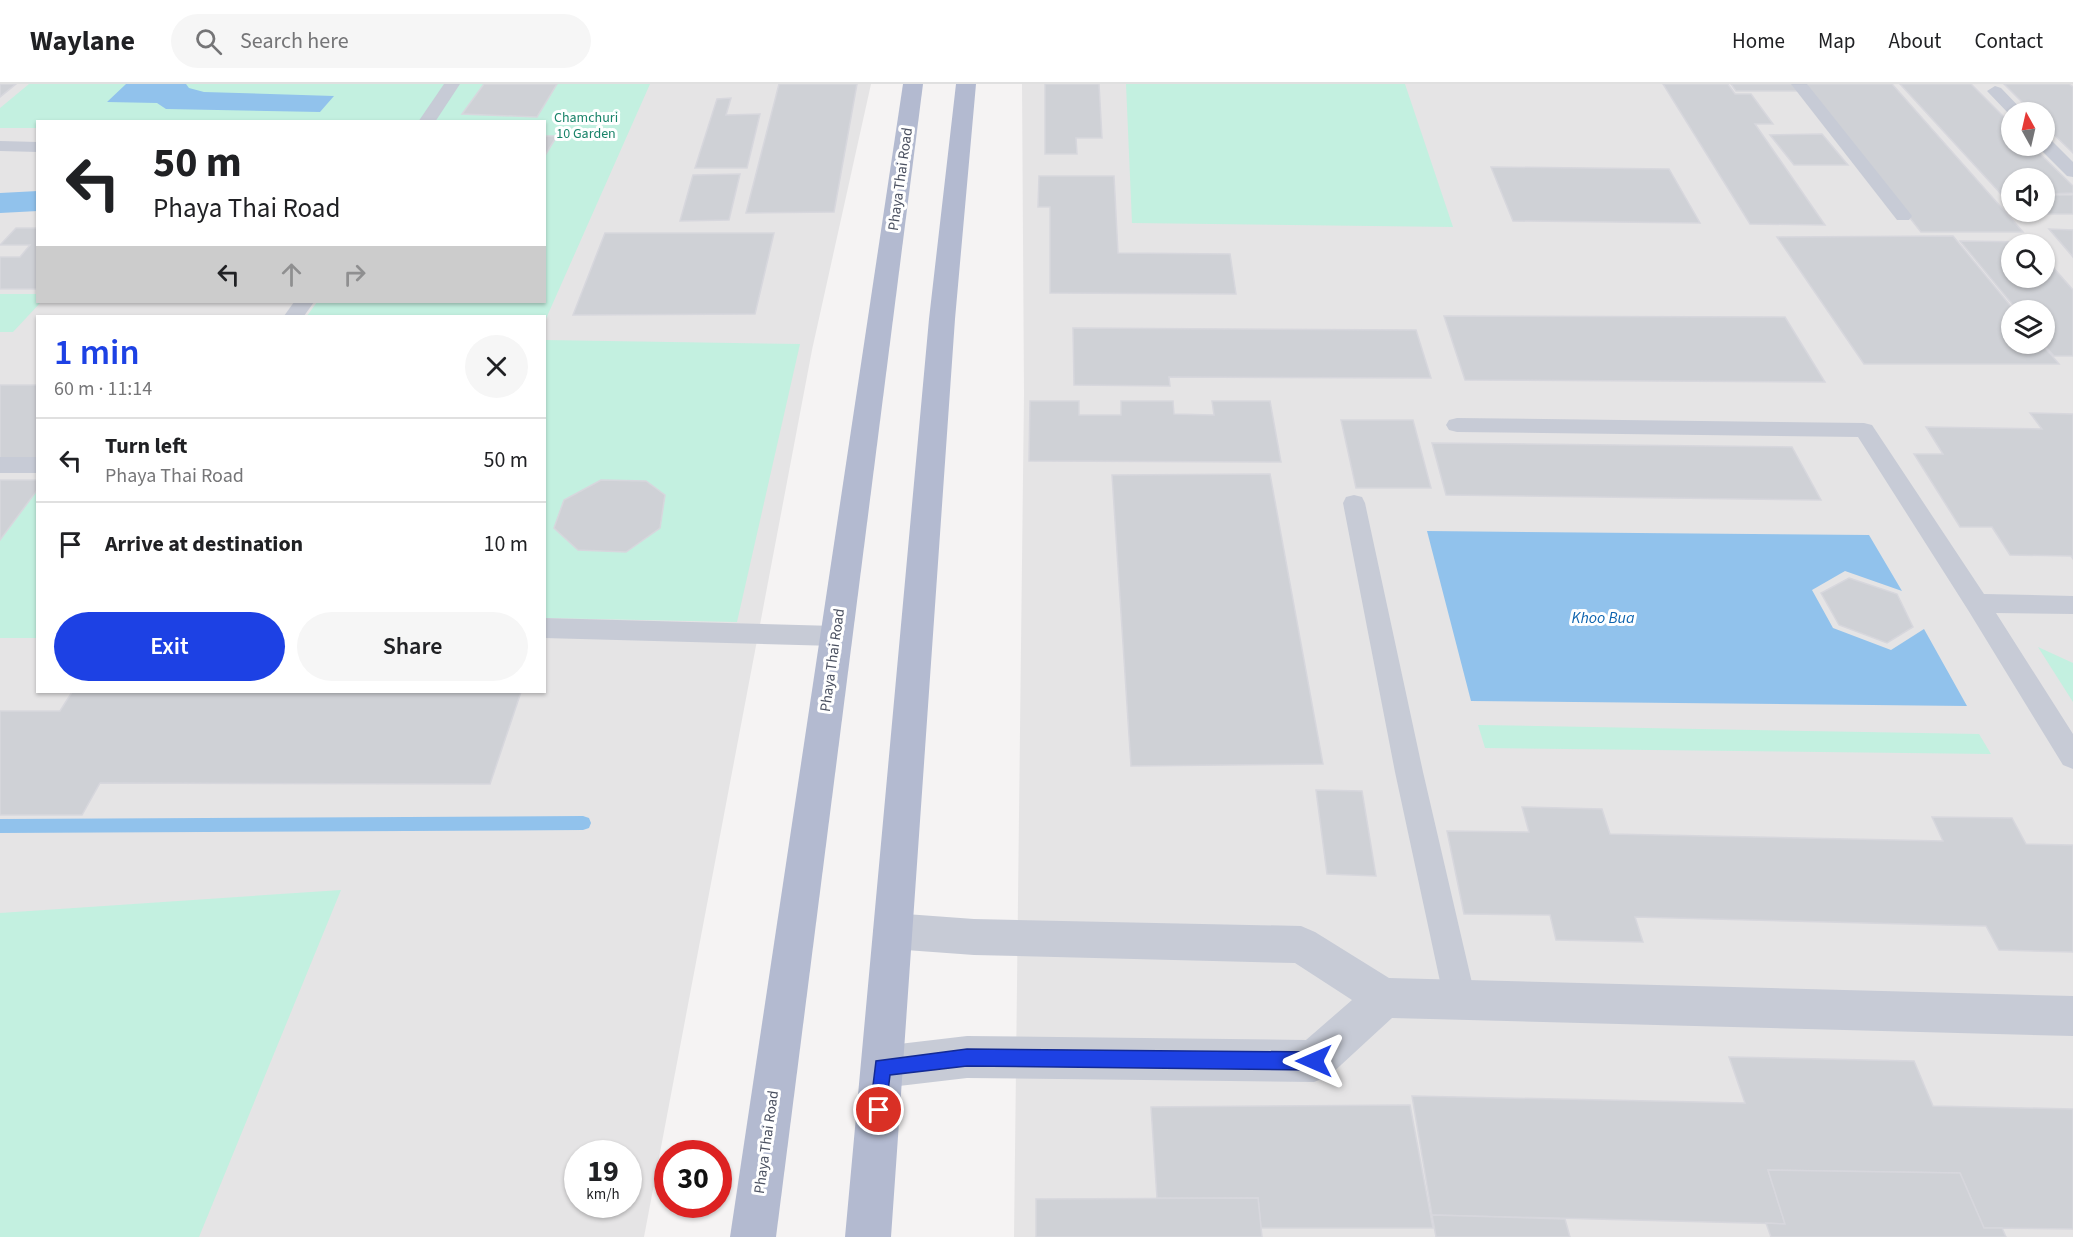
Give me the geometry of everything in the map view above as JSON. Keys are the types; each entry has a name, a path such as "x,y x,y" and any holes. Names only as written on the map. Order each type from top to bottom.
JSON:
{"main road":[{"name":"Phaya Thai Road","path":"753,1237 913,84"},
{"path":"868,1237 942,318 966,84"}],"street":[{"path":"892,931 974,937 1301,945 1384,998 2073,1016"},
{"path":"882,1067 967,1057 1314,1061 1384,998"}],"lane":[{"path":"427,120 452,84"},
{"path":"1799,84 1903,216"},
{"path":"1995,92 2006,102"},
{"path":"0,146 36,147"},
{"path":"2055,154 2073,172"},
{"path":"1457,425 1864,430 1977,603 2073,757"},
{"path":"0,465 36,465"},
{"path":"1354,503 1409,772 1461,1000"},
{"path":"1977,603 2073,605"},
{"path":"546,628 835,636"}],"shaded area":[{"path":"0,84 871,84 812,350 662,1140 654,1140 654,1184 644,1237 0,1237"},
{"path":"1022,84 2073,84 2073,1237 1014,1237 1024,394"}],"green space":[{"name":"Chamchuri 10 Garden","path":"29,84 650,84 546,319 546,315 308,315 316,303 546,303 546,120 36,120 36,128 0,128 0,108"},
{"path":"1126,84 1405,84 1453,227 1132,223"},
{"path":"0,294 36,294 36,303 40,303 13,332 0,332"},
{"path":"546,340 800,344 737,622 546,618"},
{"path":"36,490 36,638 0,638 0,538"},
{"path":"2038,647 2073,663 2073,702"},
{"path":"1478,725 1979,734 1991,754 1485,748"},
{"path":"341,890 199,1237 0,1237 0,913"}],"water":[{"path":"126,84 186,84 189,88 204,92 334,96 320,112 166,109 157,103 107,102"},
{"name":"Khoo Bua","path":"1427,531 1869,535 1902,591 1845,571 1812,590 1833,628 1891,650 1924,629 1967,706 1471,701"}],"building":[{"path":"0,84 16,84 0,97"},
{"path":"484,84 557,84 537,117 462,114"},
{"path":"779,84 857,84 834,212 746,213"},
{"path":"1045,84 1099,84 1102,138 1076,138 1077,154 1045,154"},
{"path":"1663,84 1728,84 1735,94 1751,94 1773,124 1755,124 1825,225 1750,224"},
{"path":"1731,84 1794,84 1800,91 1736,91"},
{"path":"1804,84 1892,84 2001,207 2001,222 2014,222 2023,232 1921,232"},
{"path":"1900,84 1971,84 2001,114 2001,156 2042,156 2055,168 2001,168 2001,194"},
{"path":"2004,84 2069,84 2073,87 2073,153 2055,136 2055,102 2022,102"},
{"path":"731,98 726,115 760,114 747,168 695,168 717,99"},
{"path":"1822,134 1848,165 1794,165 1770,135"},
{"path":"546,136 557,136 546,154"},
{"path":"1491,167 1669,169 1700,223 1513,221"},
{"path":"2055,168 2073,186 2073,193 2055,194"},
{"path":"740,174 729,220 680,221 693,175"},
{"path":"1039,176 1114,176 1118,253 1230,254 1236,294 1050,293 1050,207 1038,207"},
{"path":"2055,195 2073,195 2073,214 2055,214"},
{"path":"16,228 36,228 36,289 0,289 0,257 20,257 30,245 0,245"},
{"path":"2049,229 2073,230 2073,257 2055,234"},
{"path":"605,233 774,233 755,314 573,315"},
{"path":"1953,236 2006,300 2001,300 2001,354 2050,354 2059,364 1864,364 1777,237"},
{"path":"1960,241 2001,242 2001,288 2055,288 2055,270 2073,290 2073,356 2054,356 2052,354 2055,354 2055,300 2009,300"},
{"path":"1444,316 1785,317 1825,382 1465,380"},
{"path":"1073,328 1416,330 1431,378 1169,377 1170,386 1074,385"},
{"path":"0,385 36,385 36,460 0,460"},
{"path":"1030,401 1079,401 1079,415 1121,415 1121,401 1173,401 1174,414 1214,415 1212,401 1270,401 1281,462 1029,461"},
{"path":"2030,413 2073,414 2073,559 2071,556 2010,555 1992,527 1960,527 1914,454 1943,454 1926,427 2042,429"},
{"path":"1341,420 1413,420 1431,488 1356,488"},
{"path":"1432,443 1792,447 1821,500 1446,495"},
{"path":"1270,474 1323,764 1131,766 1112,475"},
{"path":"0,480 36,480 36,492 0,540"},
{"path":"601,480 646,481 665,495 660,528 626,552 578,550 554,528 564,500"},
{"path":"1849,578 1897,594 1913,627 1887,643 1839,625 1821,593"},
{"path":"71,693 521,693 490,784 100,783 82,815 0,815 0,711 60,711"},
{"path":"1316,790 1362,791 1376,876 1327,874"},
{"path":"1522,807 1602,809 1610,834 1943,841 1932,817 2012,818 2026,844 2073,845 2073,952 1999,950 1986,926 1635,917 1643,942 1556,940 1550,915 1464,914 1447,831 1529,832"},
{"path":"1729,1057 1914,1061 1933,1106 2073,1109 2073,1229 1984,1228 1960,1173 1768,1170 1785,1224 1432,1215 1412,1096 1745,1103"},
{"path":"1410,1105 1433,1228 1261,1228 1258,1198 1157,1198 1151,1107"},
{"path":"1768,1170 1960,1173 1984,1228 2002,1228 2006,1237 1771,1237 1766,1223 1785,1224"},
{"path":"1258,1198 1262,1237 1036,1237 1036,1199"},
{"path":"1432,1215 1565,1219 1570,1237 1436,1237"}],"waterway":[{"path":"0,203 36,201"},
{"path":"0,826 583,823"}],"route":[{"path":"879,1110 882,1067 967,1057 1314,1061"}]}
